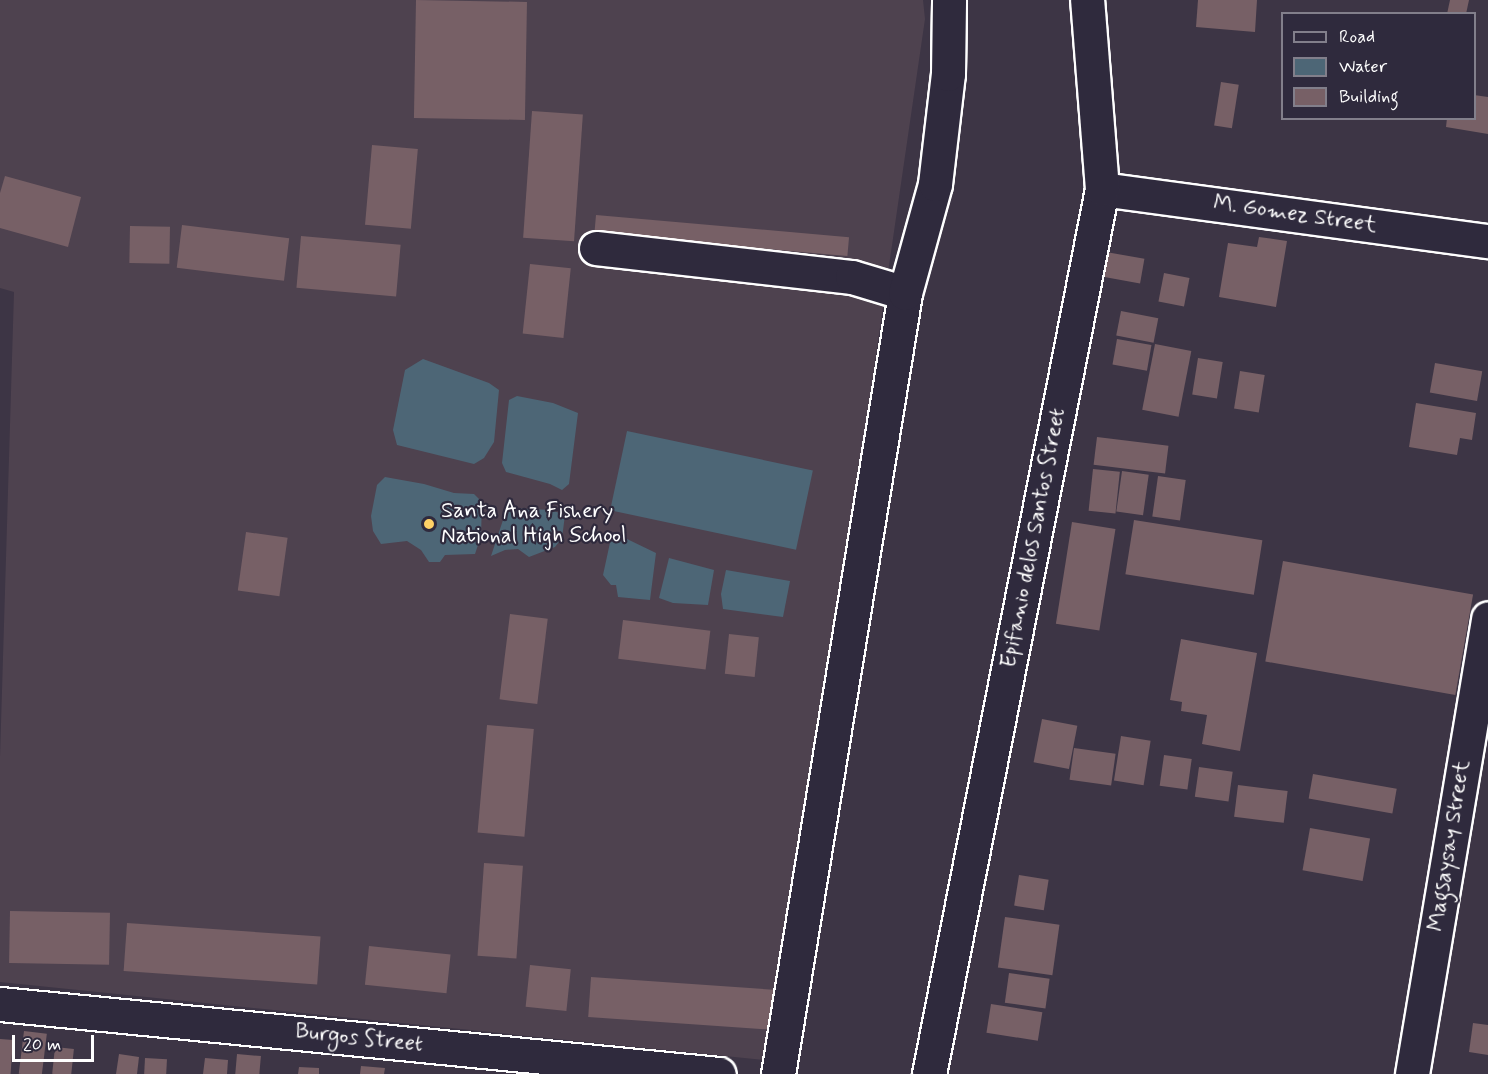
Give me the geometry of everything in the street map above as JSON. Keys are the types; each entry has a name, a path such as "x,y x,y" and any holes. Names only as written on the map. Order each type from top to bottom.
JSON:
{"street":[{"path":"778,1074 904,293 935,184 948,74 949,0"},
{"name":"Epifanio delos Santos Street","path":"929,1074 1102,189 1087,0"},
{"name":"M. Gomez Street","path":"1102,189 1488,241"},
{"path":"596,248 852,277 904,293"},
{"name":"Magsaysay Street","path":"1413,1074 1488,618"},
{"name":"Burgos Street","path":"0,1004 629,1070 719,1074"}],"shaded area":[{"name":"Santa Ana Fishery National High School","path":"0,0 923,0 925,19 773,1061 0,982 0,757 14,292 0,288"}],"water":[{"path":"423,359 489,383 499,390 494,442 484,458 474,464 397,445 393,430 405,370"},
{"path":"517,396 553,403 578,413 569,484 562,490 550,484 506,472 502,463 509,400"},
{"path":"627,431 813,471 796,550 610,510"},
{"path":"385,477 424,484 454,493 474,494 482,502 481,536 475,554 445,555 440,562 429,562 421,550 407,541 381,544 373,531 371,516 377,485"},
{"path":"507,508 551,510 565,515 562,538 555,547 529,557 518,549 505,550 491,556"},
{"path":"611,538 627,539 656,553 650,600 618,597 616,585 611,585 603,575"},
{"path":"669,558 714,570 708,605 673,603 659,598"},
{"path":"726,570 790,581 783,617 723,609 721,594"}],"building":[{"path":"416,0 527,2 525,120 414,118"},
{"path":"1198,0 1257,0 1255,32 1196,27"},
{"path":"1450,0 1469,0 1466,12 1447,12"},
{"path":"1221,82 1239,85 1232,128 1214,125"},
{"path":"1476,95 1488,97 1488,134 1446,127 1447,120 1476,120"},
{"path":"532,111 583,115 574,241 523,238"},
{"path":"372,145 418,149 411,229 365,225"},
{"path":"5,176 81,197 68,247 0,228 0,193"},
{"path":"596,215 849,237 847,256 594,234"},
{"path":"182,225 289,238 284,281 177,268"},
{"path":"130,226 170,227 169,264 129,263"},
{"path":"301,236 401,245 396,297 296,288"},
{"path":"1259,237 1287,241 1276,307 1219,297 1228,243 1257,247"},
{"path":"1106,252 1144,259 1140,283 1102,277"},
{"path":"530,264 571,268 563,338 523,334"},
{"path":"1164,273 1190,278 1184,306 1158,301"},
{"path":"1121,311 1158,318 1154,343 1116,336"},
{"path":"1117,339 1151,345 1147,371 1112,365"},
{"path":"1155,344 1191,351 1179,417 1142,410"},
{"path":"1198,358 1223,362 1217,398 1192,395"},
{"path":"1435,363 1482,371 1477,401 1430,393"},
{"path":"1240,371 1265,375 1259,412 1234,409"},
{"path":"1416,403 1476,413 1472,440 1460,438 1457,455 1409,447"},
{"path":"1097,437 1168,446 1165,474 1094,465"},
{"path":"1093,469 1120,472 1115,514 1089,511"},
{"path":"1122,471 1149,475 1143,515 1116,512"},
{"path":"1158,476 1186,480 1180,520 1152,517"},
{"path":"1134,520 1262,540 1254,595 1125,574"},
{"path":"1072,522 1115,529 1099,631 1056,624"},
{"path":"246,532 288,538 279,596 238,590"},
{"path":"1283,561 1473,595 1455,695 1265,661"},
{"path":"510,614 548,619 537,704 500,699"},
{"path":"623,620 710,631 706,669 618,659"},
{"path":"729,634 759,637 755,677 725,674"},
{"path":"1181,639 1257,653 1240,751 1202,744 1207,715 1181,711 1182,702 1170,700"},
{"path":"1042,719 1077,726 1069,769 1034,762"},
{"path":"487,725 534,729 524,837 478,833"},
{"path":"1121,736 1151,741 1144,785 1114,780"},
{"path":"1074,748 1116,754 1111,786 1070,780"},
{"path":"1164,755 1192,759 1187,790 1160,786"},
{"path":"1199,767 1233,772 1228,801 1195,797"},
{"path":"1313,774 1397,789 1392,813 1309,799"},
{"path":"1238,785 1288,791 1284,823 1234,817"},
{"path":"1310,828 1370,839 1363,881 1303,870"},
{"path":"484,863 523,866 516,958 478,956"},
{"path":"1019,875 1049,880 1044,910 1014,906"},
{"path":"10,911 110,913 109,965 9,963"},
{"path":"1005,917 1059,925 1052,975 998,968"},
{"path":"127,923 321,937 317,984 124,971"},
{"path":"369,946 451,955 446,993 365,985"},
{"path":"530,965 571,969 566,1011 526,1007"},
{"path":"1009,973 1050,979 1045,1008 1005,1003"},
{"path":"591,977 784,990 781,1030 588,1017"},
{"path":"991,1004 1042,1012 1038,1041 986,1033"},
{"path":"1473,1023 1488,1025 1488,1055 1469,1052"},
{"path":"24,1031 47,1034 42,1074 19,1074"},
{"path":"0,1039 13,1040 11,1074 0,1074"},
{"path":"55,1047 74,1049 71,1074 52,1074"},
{"path":"119,1054 139,1057 137,1074 116,1074"},
{"path":"237,1054 261,1056 259,1074 235,1074"},
{"path":"145,1058 167,1059 166,1074 144,1074"},
{"path":"205,1058 228,1060 227,1074 203,1074"},
{"path":"361,1066 385,1068 384,1074 360,1074"},
{"path":"299,1067 319,1068 319,1074 298,1074"}],"place":[{"name":"Santa Ana Fishery National High School","path":"429,524"}]}
